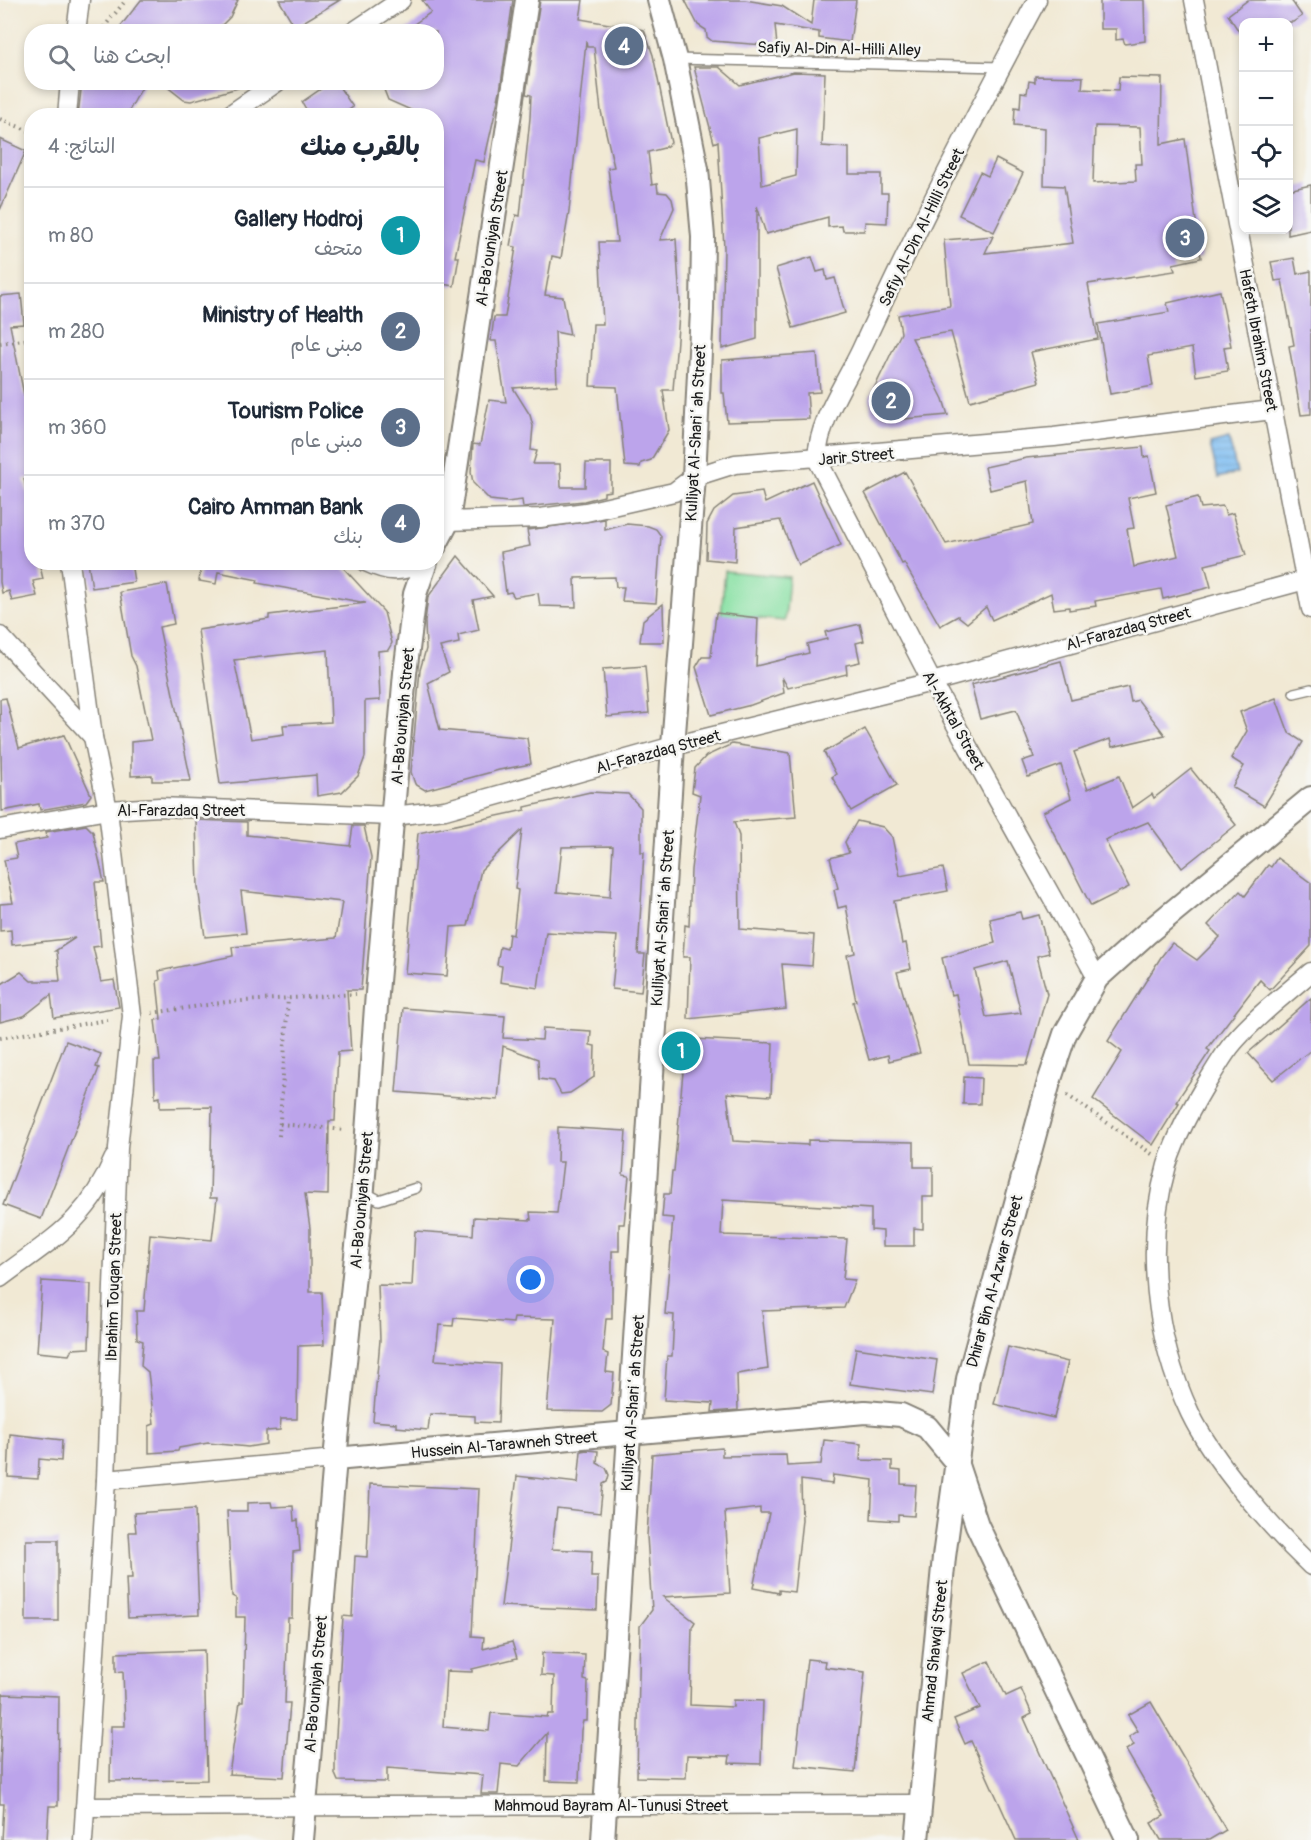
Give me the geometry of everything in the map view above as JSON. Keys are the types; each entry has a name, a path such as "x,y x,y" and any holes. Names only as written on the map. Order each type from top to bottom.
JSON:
{"street":[{"path":"77,24 80,0"},
{"path":"365,24 400,0"},
{"name":"Al-Ba'ouniyah Street","path":"444,529 448,521 527,0"},
{"name":"Kulliyat Al-Shariʻah Street","path":"603,1840 616,1604 631,1433 673,746 694,477 702,310 702,205 693,146 675,59 659,0"},
{"name":"Safiy Al-Din Al-Hilli Street","path":"817,459 817,446 834,405 928,211 1037,0"},
{"name":"Hafeth Ibrahim Street","path":"1194,0 1311,609"},
{"path":"68,108 69,90"},
{"path":"240,108 265,90"},
{"name":"Jarir Street","path":"448,521 540,518 586,512 674,492 694,477 735,465 1054,437 1272,410"},
{"name":"Al-Akhtal Street","path":"817,459 932,681 1097,978"},
{"name":"Ibrahim Touqan Street","path":"71,570 93,737 108,810 132,1016 118,1148 106,1480 83,1840"},
{"path":"387,570 392,572 407,570"},
{"name":"Al-Ba'ouniyah Street","path":"302,1840 335,1459 363,1188 393,816 415,594 423,570"},
{"name":"Al-Farazdaq Street","path":"0,830 108,810 159,807 393,816 444,810 673,746 932,681 1305,580"},
{"path":"0,636 93,737"},
{"name":"Dhirar Bin Al-Azwar Street","path":"1128,1840 990,1552 967,1498 956,1462 968,1379 1049,1082 1065,1034 1097,978 1146,934 1311,798"},
{"path":"1311,972 1233,1042 1195,1101 1167,1165 1157,1235 1157,1279 1162,1330 1174,1374 1191,1416 1224,1466 1288,1544 1311,1566"},
{"path":"0,1278 68,1228 87,1208 102,1187 118,1148"},
{"name":"Hussein Al-Tarawneh Street","path":"106,1480 631,1433 885,1413 901,1415 927,1427 956,1462"},
{"name":"Ahmad Shawqi Street","path":"917,1840 944,1557 956,1462"},
{"path":"944,1557 953,1547 969,1541 990,1552"},
{"name":"Mahmoud Bayram Al-Tunusi Street","path":"85,1807 304,1804 919,1804"}],"lane":[{"name":"Safiy Al-Din Al-Hilli Alley","path":"675,59 1001,67"},
{"path":"1294,693 1311,689"},
{"path":"363,1188 371,1198 379,1200 416,1188"}],"path":[{"path":"106,24 126,0"},
{"path":"0,119 24,129"},
{"path":"0,344 24,340"},
{"path":"0,1038 227,1002 377,993"},
{"path":"279,1136 288,998"},
{"path":"1049,1082 1167,1165"},
{"path":"280,1124 367,1132"}],"green space":[{"path":"725,571 789,577 785,621 721,615"}],"water":[{"path":"1229,439 1237,473 1218,478 1210,444"}],"building":[{"path":"141,0 238,0 230,17 223,24 122,24"},
{"path":"279,0 340,0 300,24 293,24"},
{"path":"422,0 513,0 500,91 484,162 475,160 455,257 459,257 454,286 444,284 444,108 406,108 388,100 384,90 444,90 444,24 414,24 431,12"},
{"path":"540,0 583,0 580,19 644,30 653,55 671,143 664,148 648,152 652,185 657,184 658,192 667,193 672,199 674,208 660,240 676,239 680,302 673,390 663,390 669,430 651,460 641,463 640,467 625,466 617,387 590,386 593,324 603,324 599,242 617,242 608,168 614,167 601,111 594,47 587,47 586,41 569,212 561,258 552,256 545,295 563,297 570,335 555,332 557,385 513,388 530,415 533,426 531,450 537,451 533,464 560,464 561,487 585,487 586,463 611,463 611,491 604,492 604,496 584,501 523,507 522,500 507,502 490,500 473,483 471,472 473,444 480,445 489,400 506,402 496,341 491,341 494,317 505,317 516,247 510,246 516,215 520,216 530,118 531,95 526,94"},
{"path":"685,0 745,0 782,6 811,25 814,0 856,0 850,42 819,38 819,32 775,25 777,46 712,41 707,37 706,30 698,25"},
{"path":"1100,0 1144,0 1145,41 1125,44 1123,39 1116,40 1116,29 1100,29"},
{"path":"1248,0 1291,0 1302,16 1293,22 1293,18 1239,18 1239,32 1228,15"},
{"path":"694,67 719,67 740,85 794,72 825,73 822,146 849,148 849,174 881,174 881,193 888,193 887,223 865,222 864,231 843,231 842,226 828,227 828,217 766,234 757,206 757,339 722,349 724,248 718,141 714,143","holes":["797,129 796,176 762,185 759,138"]},
{"path":"1035,76 1083,77 1082,89 1118,91 1119,77 1162,78 1161,144 1185,139 1201,258 1173,264 1175,271 1088,284 1098,339 1031,352 1039,382 970,401 951,332 912,338 943,399 948,415 882,421 871,412 870,397 901,333 898,315 950,306 944,240 993,236 985,253 1073,243 1064,186 1044,185 1045,128 1014,125 1015,107 1020,108 1021,92 1027,93 1029,81 1035,82","holes":["1095,126 1140,127 1142,164 1135,164 1136,181 1093,183"]},
{"path":"81,90 141,90 130,108 79,108"},
{"path":"171,90 231,90 191,101 184,100"},
{"path":"319,90 341,90 353,107 305,108 302,102"},
{"path":"0,139 24,150 24,156 0,210"},
{"path":"996,159 1023,173 994,232 959,215 980,172 988,176"},
{"path":"1311,185 1311,230 1293,234 1293,189"},
{"path":"812,257 817,272 825,270 827,280 835,278 845,313 793,328 776,268"},
{"path":"1294,258 1297,274 1311,271 1311,414 1301,415 1289,346 1294,345 1282,280 1275,281 1271,262"},
{"path":"1220,291 1231,346 1224,347 1228,371 1196,376 1192,348 1148,356 1153,386 1110,394 1098,324 1169,312 1167,303"},
{"path":"21,294 24,324 10,325 24,395 24,570 41,570 43,579 33,581 37,596 12,601 9,591 2,593 0,582 0,296"},
{"path":"817,353 820,392 807,393 809,419 727,422 724,393 722,393 722,360"},
{"path":"1143,447 1144,457 1149,456 1156,492 1128,498 1134,528 1127,529 1134,567 1178,556 1166,505 1198,497 1201,508 1223,506 1226,515 1233,513 1246,555 1205,565 1211,587 1163,599 1161,589 1095,601 1096,606 1069,610 1069,607 1054,609 1051,593 992,620 986,607 967,623 958,616 940,626 904,563 902,564 865,493 905,472 946,544 1033,524 1027,481 990,490 985,467 1026,458"},
{"path":"812,481 841,545 798,565 780,520 736,527 735,562 706,559 707,524 714,511 733,496 762,492 765,503"},
{"path":"605,519 605,530 627,524 648,526 656,529 661,536 656,603 622,601 624,587 616,587 615,577 575,578 576,607 540,606 538,593 514,597 511,592 506,593 501,552 530,546 527,530"},
{"path":"458,556 493,596 473,600 479,630 458,635 459,643 440,647 449,672 428,683 440,730 527,738 531,764 425,790 415,784 411,772 420,670 426,649 425,622 428,597"},
{"path":"89,570 132,570 134,582 92,588"},
{"path":"201,570 345,570 384,612 392,643 388,650 378,651 380,700 365,701 365,757 358,776 342,792 317,796 316,775 220,784 198,630 269,619 269,615 366,603 257,583 258,580 218,572 216,584 199,581","holes":["328,650 331,722 283,725 284,734 251,739 234,660"]},
{"path":"167,584 174,624 159,627 191,781 152,781 152,775 131,776 131,742 151,740 136,666 131,656 120,592"},
{"path":"663,604 664,642 640,642 643,620"},
{"path":"716,613 758,618 756,666 809,653 807,644 827,639 825,632 860,624 864,641 856,643 860,662 846,665 847,674 788,688 782,677 784,693 751,705 711,715 696,667 702,657 711,657"},
{"path":"1061,661 1071,700 1128,687 1131,702 1138,700 1165,735 1112,747 1110,739 1074,752 1088,789 1119,776 1132,808 1152,794 1154,798 1191,769 1236,825 1182,868 1148,822 1105,840 1129,887 1091,906 1043,812 1071,798 1061,765 1028,777 1022,761 1034,757 1016,710 980,719 971,685"},
{"path":"645,666 649,713 607,717 603,669"},
{"path":"6,698 19,748 64,735 91,795 86,802 40,810 39,804 2,811 0,699"},
{"path":"1276,698 1289,733 1303,742 1264,806 1232,787 1244,766 1231,758 1247,731 1240,712"},
{"path":"865,729 897,785 851,811 832,777 836,774 824,752"},
{"path":"732,744 790,753 796,817 734,822 739,836 740,929 814,935 812,966 782,964 786,1009 688,1019 690,957 683,957 685,925 689,926 691,870 700,795 692,792 695,768 706,756"},
{"path":"590,792 628,794 641,808 641,852 644,852 638,954 645,954 641,992 612,989 617,936 546,932 538,988 500,982 502,966 497,965 500,947 507,949 509,934 513,935 518,890 515,889 522,830 481,870 468,926 451,927 447,976 405,973 418,833 525,810 525,807","holes":["613,846 610,897 557,892 562,847"]},
{"path":"196,820 247,822 247,835 350,846 353,826 364,826 371,857 361,990 347,990 351,1051 338,1052 335,1121 329,1121 328,1195 305,1194 310,1228 310,1292 322,1292 324,1345 298,1346 297,1419 281,1419 280,1430 266,1431 266,1444 248,1447 208,1443 179,1448 178,1451 149,1453 149,1426 154,1424 148,1372 141,1366 143,1341 137,1339 136,1311 144,1311 150,1234 212,1240 217,1198 210,1198 212,1107 160,1108 160,1097 155,1098 154,1061 160,1061 155,1020 161,1019 157,981 160,980 159,971 233,956 232,947 336,938 342,902 241,891 246,933 205,937 198,887"},
{"path":"857,821 883,827 892,837 900,876 943,868 948,891 894,901 902,944 906,943 911,969 897,972 920,1053 889,1061 888,1055 869,1060 853,1002 856,1001 847,955 855,953 846,906 838,908 834,890 838,888 830,858 849,853 845,842"},
{"path":"86,825 93,832 104,882 95,882 101,946 93,947 101,982 114,980 119,1007 54,1018 51,995 24,1016 0,1022 0,985 21,972 31,981 60,981 57,951 55,951 75,938 12,945 11,930 0,931 0,904 13,903 4,860 17,858 14,844 47,838 46,832"},
{"path":"1277,858 1311,883 1311,946 1270,990 1260,980 1207,1049 1210,1051 1176,1102 1179,1103 1153,1145 1093,1099 1122,1052 1108,1041 1172,943 1197,960 1220,937 1208,925 1240,891 1245,896 1268,865 1271,867"},
{"path":"1020,912 1022,919 1039,915 1049,953 1037,956 1047,994 1027,1065 969,1064 956,994 951,995 942,958 995,943 990,919","holes":["1008,961 1021,1013 986,1017 975,970"]},
{"path":"1311,998 1311,1050 1273,1080 1248,1053"},
{"path":"403,1008 505,1016 503,1038 542,1040 543,1028 591,1031 590,1045 595,1046 594,1077 570,1093 561,1094 554,1081 539,1079 538,1059 503,1046 498,1100 396,1092"},
{"path":"674,1038 773,1043 771,1096 727,1093 733,1141 808,1145 808,1140 914,1142 914,1167 933,1167 933,1197 923,1197 923,1229 914,1228 914,1246 883,1246 883,1231 871,1230 871,1209 723,1200 721,1235 847,1239 843,1279 855,1280 844,1308 762,1311 768,1369 737,1374 738,1410 712,1412 713,1403 664,1400 667,1356 672,1356 674,1315 665,1314 673,1218 662,1217 664,1194 670,1194 672,1171 674,1171 684,1061 673,1060"},
{"path":"66,1041 101,1054 96,1067 99,1068 41,1219 3,1205"},
{"path":"964,1077 981,1078 980,1104 963,1104"},
{"path":"558,1127 626,1131 623,1175 629,1176 624,1224 619,1224 619,1251 612,1251 612,1319 606,1319 603,1352 608,1354 606,1372 614,1373 611,1405 602,1412 547,1411 555,1319 514,1318 513,1323 454,1318 453,1326 439,1325 435,1360 500,1364 498,1423 475,1422 475,1416 430,1414 428,1430 396,1427 396,1423 373,1421 380,1340 378,1285 412,1286 415,1231 473,1235 474,1217 531,1220 530,1212 557,1213 563,1162 557,1162"},
{"path":"42,1281 91,1284 89,1348 72,1349 69,1355 37,1352"},
{"path":"1008,1347 1068,1362 1054,1418 994,1404"},
{"path":"856,1348 937,1360 932,1395 850,1384"},
{"path":"10,1434 62,1440 61,1461 39,1459 38,1479 8,1477"},
{"path":"824,1440 861,1444 860,1460 892,1461 892,1470 901,1471 901,1484 916,1485 914,1516 898,1515 898,1521 871,1519 873,1480 833,1475 832,1484 801,1480 802,1520 794,1592 779,1590 779,1593 753,1588 769,1513 760,1513 760,1508 725,1512 730,1593 663,1597 695,1622 692,1627 690,1705 733,1707 733,1700 763,1701 761,1764 729,1763 730,1756 687,1755 686,1778 637,1777 640,1626 652,1610 647,1536 652,1454 722,1448 722,1456 786,1455 787,1466 821,1464"},
{"path":"581,1451 598,1451 597,1463 606,1468 609,1475 607,1482 603,1484 600,1513 557,1508 552,1549 592,1551 591,1577 598,1577 597,1610 501,1606 517,1476 578,1483"},
{"path":"370,1484 479,1489 472,1636 484,1637 483,1649 512,1642 517,1658 472,1669 472,1672 446,1671 443,1727 489,1731 491,1713 547,1717 548,1714 553,1714 554,1676 541,1675 542,1653 585,1655 584,1680 588,1681 587,1721 583,1721 581,1730 579,1782 546,1781 547,1733 519,1766 501,1764 498,1794 481,1794 483,1775 387,1768 387,1782 338,1781 335,1774 335,1753 343,1616 352,1617 355,1556 367,1557"},
{"path":"271,1502 272,1507 293,1506 294,1521 298,1520 300,1551 293,1552 292,1618 288,1618 285,1703 290,1703 284,1777 229,1774 240,1702 243,1702 245,1617 236,1617 236,1598 232,1596 227,1511 247,1511 247,1503"},
{"path":"195,1509 199,1615 128,1618 126,1578 132,1578 129,1532 136,1532 134,1513"},
{"path":"26,1540 58,1540 58,1621 26,1621"},
{"path":"204,1650 207,1780 110,1781 111,1726 125,1726 123,1671 116,1672 116,1653"},
{"path":"807,1659 825,1661 824,1667 865,1672 855,1772 795,1766"},
{"path":"989,1661 1006,1696 1021,1689 1032,1714 1024,1718 1079,1840 1016,1840 971,1741 965,1744 954,1719 980,1708 963,1673"},
{"path":"3,1694 59,1696 58,1806 49,1806 47,1840 2,1840 4,1804 0,1804 0,1767"},
{"path":"1151,1702 1226,1830 1209,1840 1161,1840 1151,1823 1164,1816 1126,1750 1134,1745 1129,1737 1138,1731 1128,1715"}],"place":[{"name":"Cairo Amman Bank","path":"624,46"},
{"name":"Tourism Police","path":"1185,238"},
{"name":"Ministry of Health","path":"891,401"},
{"name":"Gallery Hodroj","path":"681,1051"}]}
